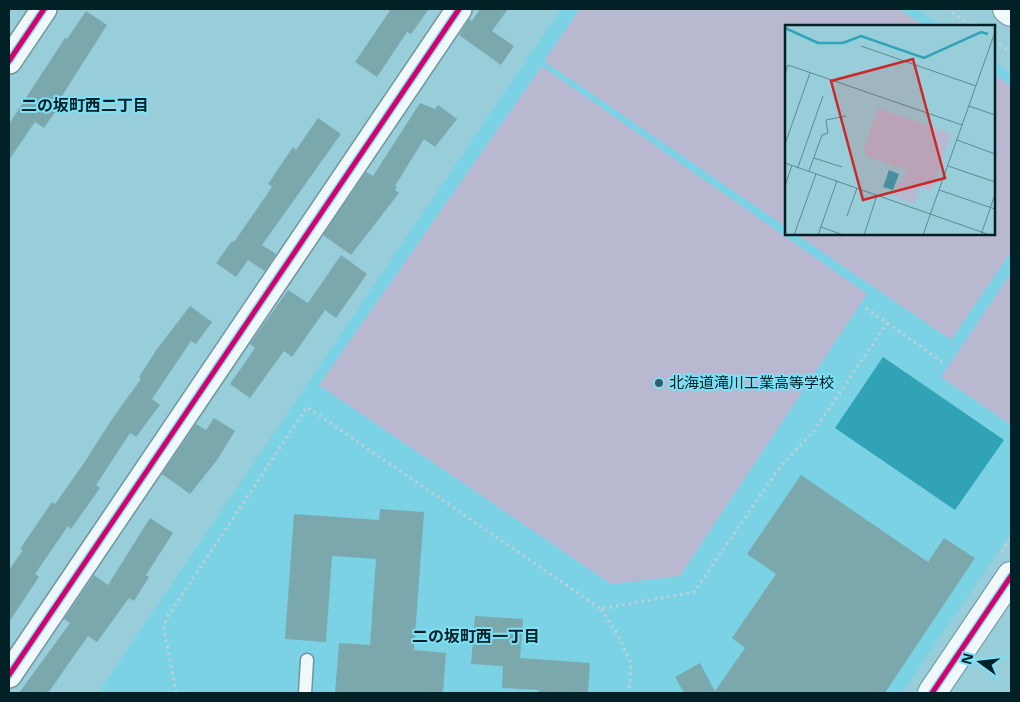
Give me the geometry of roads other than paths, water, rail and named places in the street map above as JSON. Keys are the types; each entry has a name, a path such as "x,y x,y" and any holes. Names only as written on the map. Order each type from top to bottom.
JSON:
{"main road":[{"path":"1007,9 1011,12"},
{"path":"932,693 1011,577"}],"street":[{"path":"9,61 44,9"},
{"path":"9,675 459,9"}],"lane":[{"path":"305,693 307,660"}],"place":[{"name":"北海道滝川工業高等学校","path":"659,383"}],"district":[{"name":"二の坂町西二丁目","path":"85,105"},
{"name":"二の坂町西一丁目","path":"476,636"}]}
